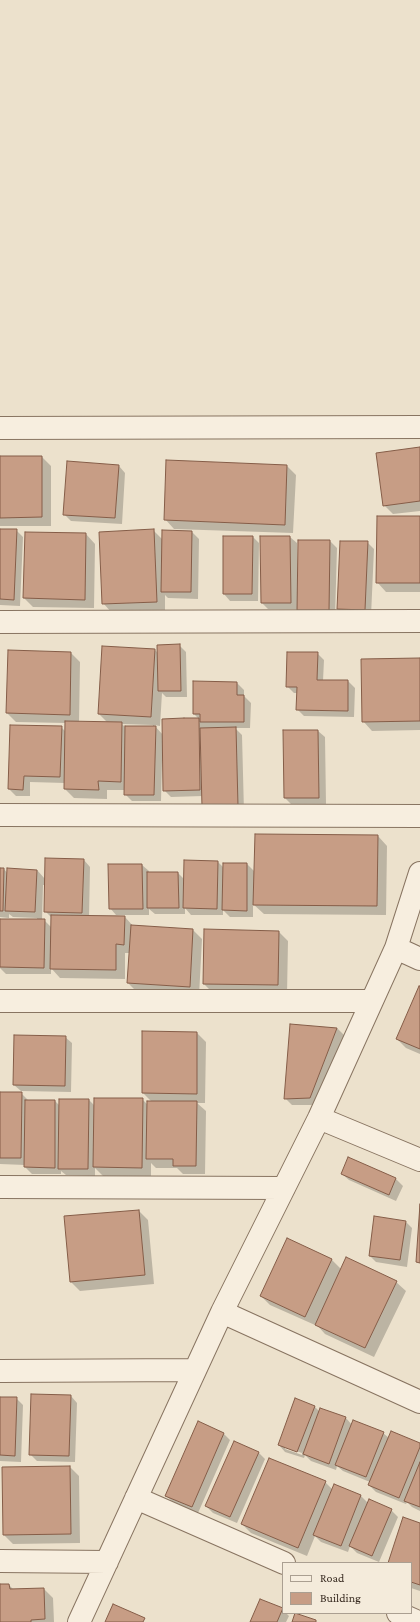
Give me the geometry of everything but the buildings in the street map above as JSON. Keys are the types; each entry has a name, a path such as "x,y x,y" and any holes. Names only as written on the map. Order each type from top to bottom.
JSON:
{"street":[{"path":"0,428 420,427"},
{"path":"0,622 420,621"},
{"path":"0,815 420,816"},
{"path":"79,1622 222,1312 319,1118 396,948 420,873"},
{"path":"396,948 420,959"},
{"path":"0,1001 372,1001"},
{"path":"319,1118 420,1160"},
{"path":"0,1187 284,1188"},
{"path":"222,1312 420,1402"},
{"path":"0,1371 195,1370"},
{"path":"136,1498 282,1562"},
{"path":"0,1561 107,1562"},
{"path":"400,1614 418,1622"}]}
